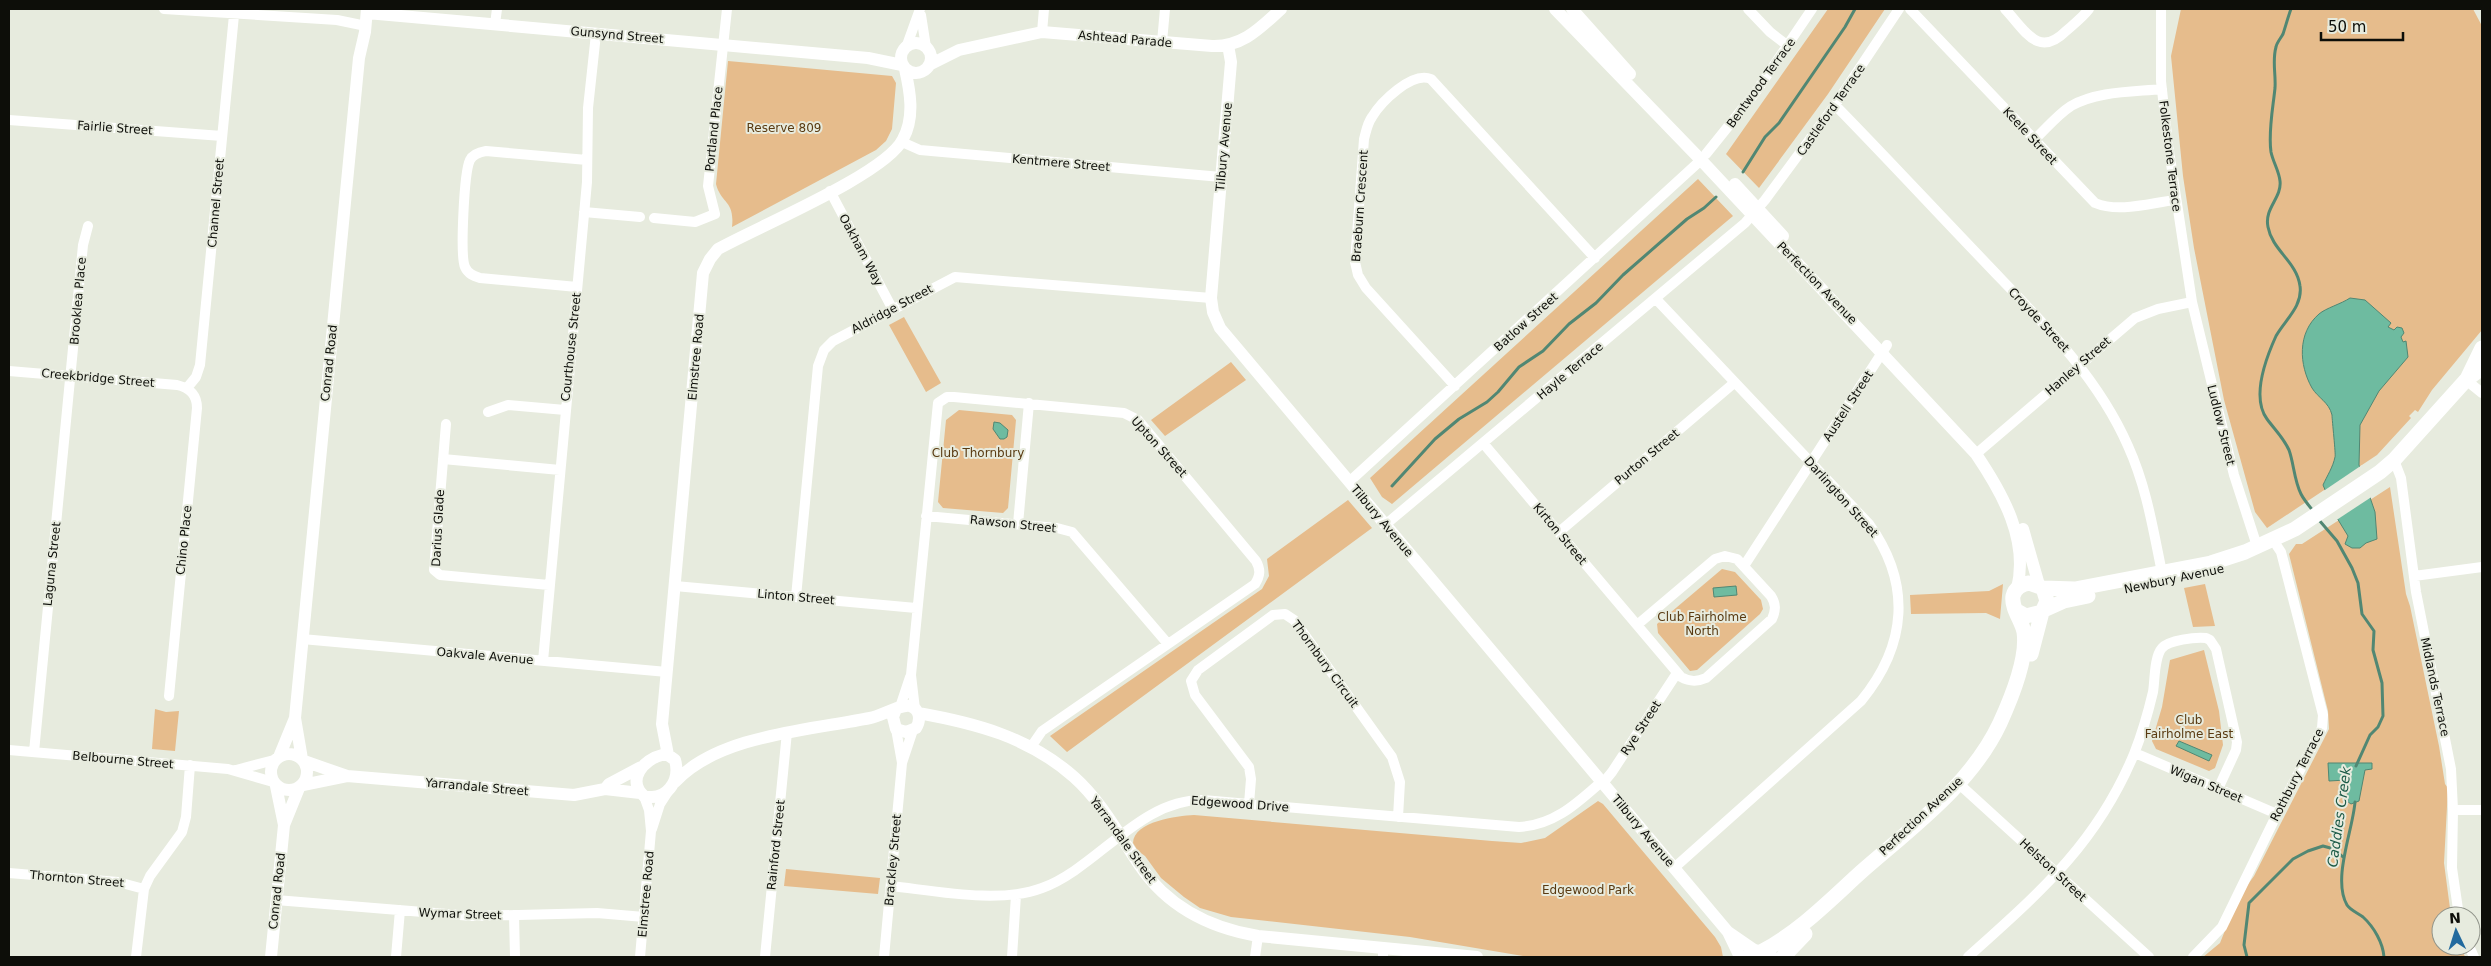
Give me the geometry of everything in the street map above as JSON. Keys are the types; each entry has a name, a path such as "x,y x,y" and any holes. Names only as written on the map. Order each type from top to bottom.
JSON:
{"main road":[{"name":"Newbury Avenue","path":"2466,380 2482,348"},
{"name":"Newbury Avenue","path":"2043,611 2076,598 2163,577 2222,560 2295,530 2380,472 2394,460 2466,380 2482,368"},
{"name":"Newbury Avenue","path":"2041,587 2075,589 2226,568 2277,546 2288,539 2295,530"},
{"path":"2029,583 2041,587 2047,596 2043,611 2026,616 2017,611 2013,598 2017,589 2029,583"},
{"name":"Perfection Avenue","path":"1759,955 1790,935 1961,786 1991,739 2013,690 2021,662 2024,637 2017,611"},
{"name":"Perfection Avenue","path":"1783,957 1805,933 1961,786 1995,749 2016,707 2043,611"}],"street":[{"path":"164,9 234,15 337,20 367,16"},
{"path":"495,24 497,9"},
{"name":"Portland Place","path":"654,218 695,222 715,214 708,186 727,9"},
{"path":"1042,32 1044,9"},
{"path":"1162,42 1165,9"},
{"name":"Ashtead Parade","path":"927,48 959,50 1042,32 1162,42 1228,45 1250,36 1281,9"},
{"name":"Perfection Avenue","path":"1555,9 1704,157"},
{"name":"Perfection Avenue","path":"1572,9 1704,157 1885,349 1980,452 2002,479 2014,505 2041,587"},
{"path":"1748,9 1770,32 1788,46"},
{"name":"Bentwood Terrace","path":"1704,157 1738,116 1812,9"},
{"name":"Castleford Terrace","path":"1755,212 1836,105 1899,9"},
{"name":"Keele Street","path":"1910,9 2088,198 2103,206 2119,208 2175,200"},
{"path":"2005,9 2033,39 2048,44 2056,42 2089,9"},
{"name":"Folkestone Terrace","path":"2160,9 2162,89 2175,200 2192,302"},
{"path":"920,10 930,57 926,68 912,72 904,67 901,56 920,10"},
{"name":"Channel Street","path":"187,388 196,378 200,364 234,15"},
{"name":"Gunsynd Street","path":"367,16 495,24 723,44 868,58 904,67"},
{"name":"Conrad Road","path":"303,760 295,718 359,58 367,16"},
{"name":"Courthouse Street","path":"543,661 584,212 589,95 596,34"},
{"path":"906,47 918,43 927,48"},
{"name":"Tilbury Avenue","path":"1228,45 1231,62 1211,298 1216,320 1225,335 1728,932 1759,955"},
{"name":"Gunsynd Street","path":"868,58 906,47"},
{"name":"Ashtead Parade","path":"926,68 959,50"},
{"name":"Elmstree Road","path":"904,67 911,103"},
{"name":"Elmstree Road","path":"644,764 655,744 662,724 702,280 706,266 718,249 880,164 892,155 902,142 908,127 911,103 926,68"},
{"name":"Braeburn Crescent","path":"1455,386 1366,288 1358,276 1355,262 1364,139 1369,122 1380,107 1406,84 1422,73 1435,83 1596,258"},
{"path":"2034,140 2064,112 2080,102 2120,93 2162,89"},
{"name":"Croyde Street","path":"1836,105 2033,312 2079,365 2108,408 2134,459 2150,510 2163,577"},
{"name":"Fairlie Street","path":"9,120 222,136"},
{"name":"Kentmere Street","path":"902,142 920,150 1221,177"},
{"path":"577,287 480,278 472,275 466,269 463,259 464,203 470,161 479,152 486,151 587,160"},
{"name":"Batlow Street","path":"1349,482 1596,258 1704,157"},
{"name":"Oakham Way","path":"830,191 892,308"},
{"path":"584,212 640,217"},
{"name":"Hayle Terrace","path":"1386,525 1656,299 1755,212"},
{"name":"Brooklea Place","path":"70,376 83,245 88,226"},
{"name":"Aldridge Street","path":"796,596 819,360 826,347 833,341 946,280 959,276 1211,298"},
{"name":"Darlington Street","path":"1656,299 1869,524 1889,558 1899,600 1897,629 1890,655 1882,672 1861,701 1674,868"},
{"name":"Hanley Street","path":"1980,452 2135,318 2158,309 2192,302"},
{"name":"Ludlow Street","path":"2192,302 2234,475 2257,546"},
{"name":"Austell Street","path":"1744,566 1885,349"},
{"name":"Creekbridge Street","path":"9,371 177,385 187,388"},
{"name":"Laguna Street","path":"34,752 70,376"},
{"path":"2466,380 2482,393"},
{"name":"Purton Street","path":"1559,532 1734,383"},
{"name":"Chino Place","path":"169,696 197,408 195,396 187,388"},
{"name":"Upton Street","path":"917,711 911,675 916,608 938,403 947,397 954,397 1118,411 1134,417 1256,561 1260,572 1254,584 1042,731 1031,746"},
{"path":"1018,524 1029,403"},
{"path":"488,412 508,405 565,410"},
{"name":"Darius Glade","path":"446,424 433,567 436,573 549,585"},
{"name":"Kirton Street","path":"1484,443 1677,672"},
{"name":"Perfection Avenue","path":"1980,452 2014,526 2021,563 2017,589"},
{"path":"443,459 560,470"},
{"name":"Midlands Terrace","path":"2394,460 2401,478 2414,576 2448,751 2453,810 2452,868 2458,906"},
{"name":"Rawson Street","path":"926,516 1057,528 1072,532 1168,644"},
{"name":"Rothbury Terrace","path":"2194,957 2222,928 2277,814 2320,733 2323,722 2292,592 2281,552 2277,546"},
{"path":"1637,625 1715,559 1725,556 1731,556 1744,566 1774,601 1772,619 1706,678 1693,681 1681,677 1677,672"},
{"path":"2414,576 2482,567"},
{"name":"Linton Street","path":"675,586 916,608"},
{"name":"Thornbury Circuit","path":"1249,804 1251,779 1249,766 1195,695 1192,681 1196,671 1272,615 1285,614 1294,620 1392,757 1400,782 1398,817"},
{"path":"1968,957 2058,874 2101,820 2135,753 2148,711 2161,649 2169,643 2206,638 2214,644 2236,733 2236,750 2218,789"},
{"name":"Oakvale Avenue","path":"302,640 667,672"},
{"name":"Rye Street","path":"1602,782 1612,772 1677,672"},
{"name":"Upton Street","path":"898,708 911,675"},
{"path":"709,756 690,768 672,786 656,797 642,795 637,782 644,764 654,757 670,756 681,759 709,756 787,732 852,722 908,706 917,711 919,721 915,729 903,732 895,727 852,722"},
{"path":"895,727 892,717 898,708"},
{"name":"Yarrandale Street","path":"917,711 987,728 1031,746 1083,786 1150,879 1183,909 1225,929 1258,936 1383,953 1476,957"},
{"name":"Conrad Road","path":"277,758 295,718"},
{"name":"Yarrandale Street","path":"915,729 955,721"},
{"name":"Elmstree Road","path":"662,724 670,756"},
{"name":"Brackley Street","path":"895,727 902,763"},
{"name":"Brackley Street","path":"884,957 902,763 915,729"},
{"name":"Rainford Street","path":"765,957 787,732"},
{"name":"Belbourne Street","path":"9,750 236,770 274,784"},
{"name":"Wigan Street","path":"2135,753 2277,814"},
{"path":"290,754 303,760 307,774 300,786 288,790 274,784 270,771 277,758 290,754"},
{"path":"670,756 676,766 672,786"},
{"name":"Belbourne Street","path":"236,770 277,758"},
{"name":"Yarrandale Street","path":"303,760 347,776 563,795 590,794 606,789 642,795"},
{"name":"Yarrandale Street","path":"606,789 609,784 644,764"},
{"path":"136,957 144,889 150,876 182,832 186,817 190,766"},
{"name":"Yarrandale Street","path":"300,786 347,776"},
{"name":"Edgewood Drive","path":"891,886 990,896 1016,895 1052,884 1120,836 1162,809 1179,802 1203,800 1529,826 1561,814 1602,782"},
{"name":"Conrad Road","path":"274,784 284,825"},
{"name":"Conrad Road","path":"271,957 284,825 300,786"},
{"name":"Elmstree Road","path":"651,831 660,804 672,786"},
{"name":"Helston Street","path":"1961,786 2149,957"},
{"name":"Elmstree Road","path":"640,957 651,831 649,810 642,795"},
{"path":"2453,810 2482,810"},
{"name":"Thornton Street","path":"9,873 118,882 144,889"},
{"path":"1012,957 1016,895"},
{"name":"Wymar Street","path":"276,900 472,916 597,913 644,917"},
{"path":"396,957 400,910"},
{"path":"514,915 516,957"},
{"name":"Tilbury Avenue","path":"1728,932 1740,957"},
{"path":"1256,957 1258,936"}],"green space":[{"path":"1828,9 1885,9 1828,94 1759,188 1726,154"},
{"path":"2181,9 2473,9 2482,26 2482,330 2432,390 2418,412 2415,410 2409,416 2411,418 2377,455 2267,528 2255,512 2224,400 2194,248 2183,176 2171,56"},
{"name":"Reserve 809","path":"728,61 892,76 896,83 892,129 886,141 876,150 732,227 730,207 716,184"},
{"path":"1698,179 1733,216 1392,504 1382,497 1370,478"},
{"path":"904,317 941,383 926,392 889,325"},
{"path":"1231,362 1246,380 1165,436 1151,420"},
{"name":"Club Thornbury","path":"959,410 1012,415 1016,420 1008,508 1003,513 943,508 938,502 946,420"},
{"path":"2390,487 2406,594 2439,746 2445,784 2448,788 2444,863 2450,906 2431,906 2431,956 2465,957 2203,957 2220,943 2238,898 2254,876 2329,729 2328,711 2289,554 2296,544 2302,544"},
{"path":"1348,500 1372,528 1067,752 1050,736 1262,589 1269,576 1267,559"},
{"name":"Club Fairholme North","path":"1722,569 1735,572 1761,600 1763,609 1760,614 1697,670 1690,671 1658,633 1657,624"},
{"path":"2003,584 2000,619 1986,613 1911,614 1910,595 1989,591"},
{"path":"2205,584 2215,626 2193,627 2184,588"},
{"name":"Club Fairholme East","path":"2204,650 2219,711 2223,745 2215,768 2209,771 2156,749 2152,741 2162,707 2170,660"},
{"path":"155,709 166,712 179,711 175,751 152,749"},
{"name":"Edgewood Park","path":"1598,801 1603,804 1715,937 1721,947 1723,957 1529,957 1410,937 1231,917 1200,908 1184,897 1161,878 1133,843 1135,836 1148,825 1167,818 1194,815 1521,843 1545,838"},
{"path":"786,869 880,878 878,894 784,886"}],"shaded area":[{"path":"2350,298 2365,300 2391,323 2388,327 2394,330 2397,327 2402,328 2404,333 2401,337 2403,342 2406,341 2408,357 2379,391 2360,425 2359,465 2375,512 2377,539 2366,543 2360,548 2352,548 2345,544 2348,536 2337,518 2323,485 2335,457 2332,415 2326,403 2312,388 2305,369 2302,349 2307,330 2319,314"},
{"path":"994,422 1000,423 1008,430 1007,437 1000,439 993,429"},
{"path":"1736,586 1737,595 1714,597 1713,588"},
{"path":"2179,741 2212,755 2209,761 2176,746"},
{"path":"2328,763 2372,763 2372,769 2365,770 2359,801 2351,804 2348,802 2346,780 2329,781"}],"pier":[{"path":"2362,465 2373,496 2335,521 2322,492"}],"waterway":[{"path":"1743,172 1765,137 1779,123 1845,27 1855,9"},
{"name":"Caddies Creek","path":"2291,9 2275,52 2275,88 2270,144 2280,187 2267,220 2274,243 2290,263 2298,278 2300,293 2296,306 2276,336 2268,355 2260,389 2260,400 2262,410 2267,419 2282,437 2289,450 2299,489 2314,512"},
{"path":"1392,486 1435,439 1459,419 1487,402 1519,367 1543,351 1569,324 1596,303 1623,275 1687,219 1704,208 1716,197"},
{"name":"Caddies Creek","path":"2319,520 2337,541 2358,583 2362,614 2374,631 2373,650 2382,683 2383,716 2378,727 2370,735 2356,766"},
{"name":"Caddies Creek","path":"2355,802 2342,868 2343,894 2348,907 2363,917 2374,930 2382,946 2384,957"},
{"path":"2247,957 2244,945 2249,903 2293,859 2308,851 2323,846 2334,849 2343,857"}]}
